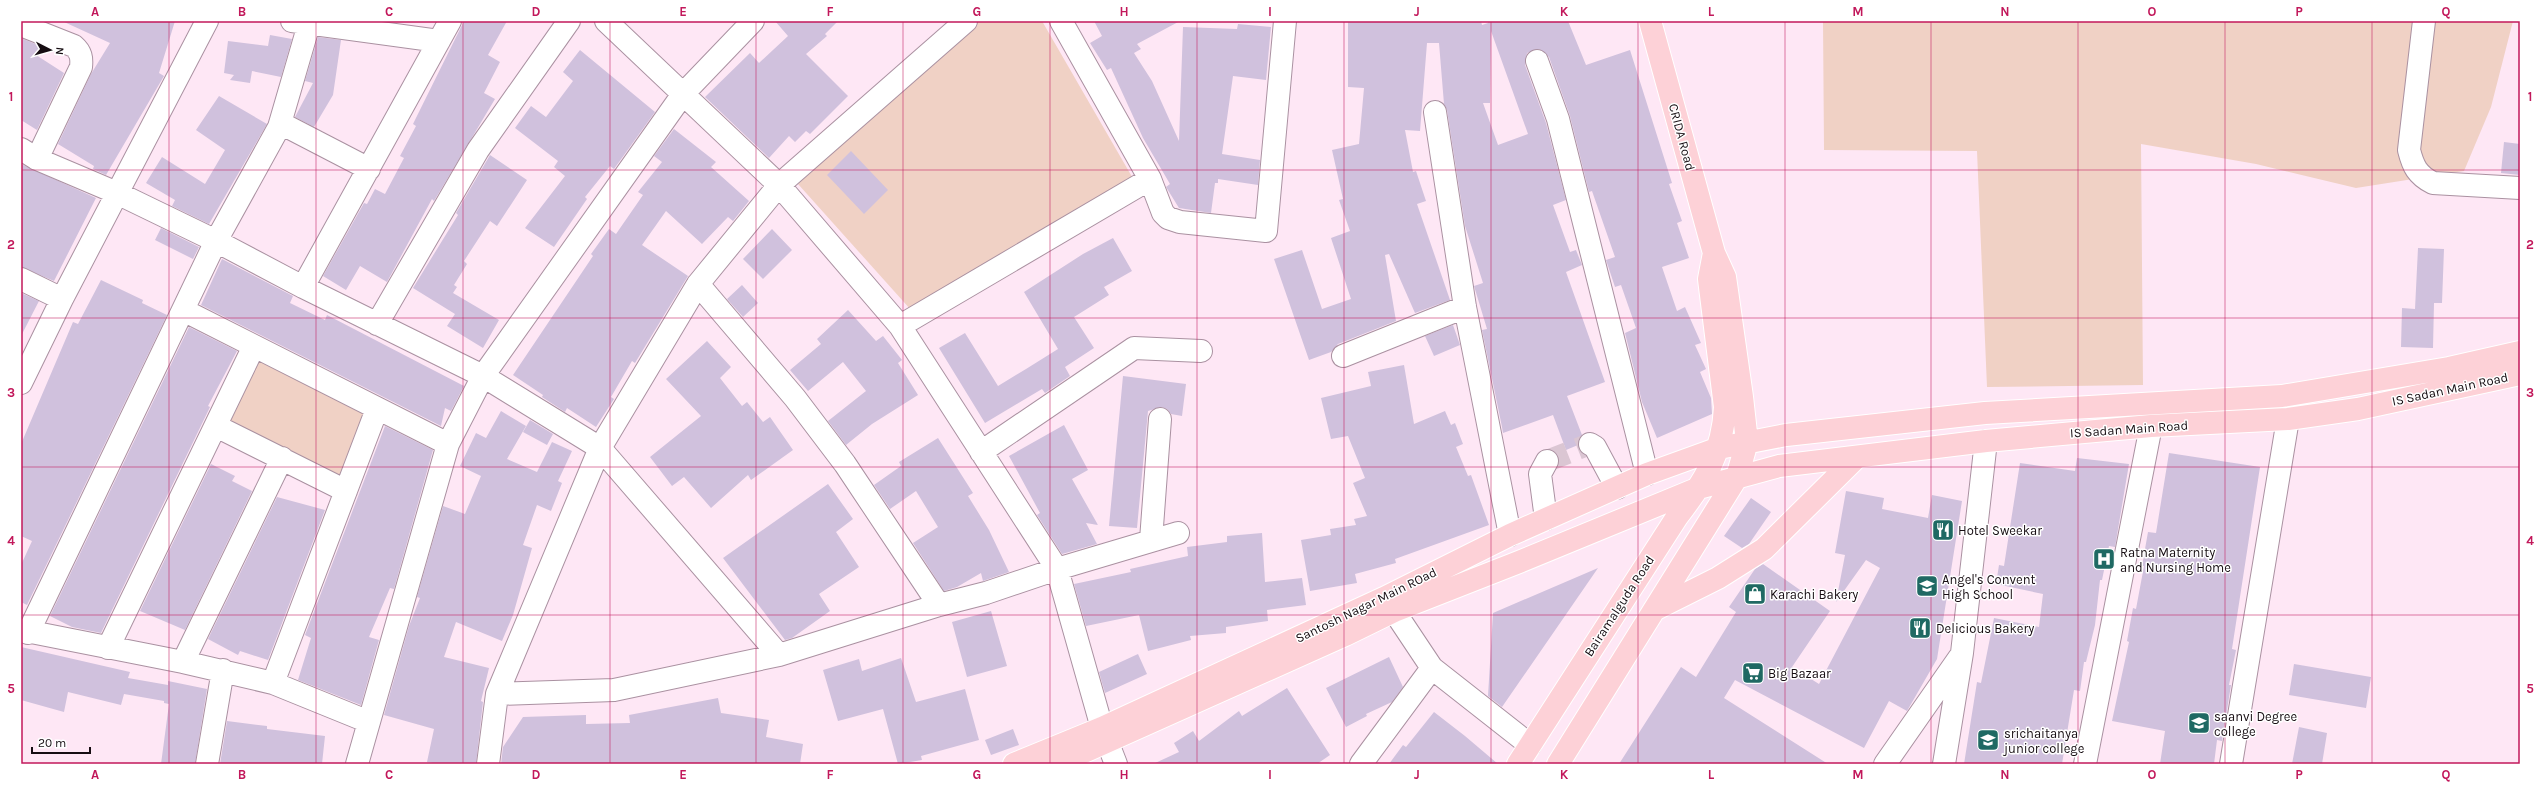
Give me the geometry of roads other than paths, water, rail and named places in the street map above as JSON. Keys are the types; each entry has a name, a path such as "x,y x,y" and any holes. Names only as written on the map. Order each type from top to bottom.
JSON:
{"main road":[{"name":"CRIDA Road","path":"1650,21 1714,253 1725,277 1735,337 1747,442"},
{"name":"CRIDA Road","path":"1714,253 1708,279 1724,407 1724,428 1719,448"},
{"name":"IS Sadan Main Road","path":"1719,448 1786,435 1985,413 2282,396 2449,368 2520,352"},
{"name":"IS Sadan Main Road","path":"1737,477 1779,466 1856,458 1986,441 2151,426 2288,419 2358,409 2520,374"},
{"path":"1779,466 1771,456 1772,443 1778,437 1786,435"},
{"path":"1558,764 1737,477 1747,442"},
{"name":"Santosh Nagar Main ROad","path":"1057,764 1105,735 1510,535 1647,474 1719,448"},
{"name":"Bairamalguda Road","path":"1518,764 1677,517 1699,488 1719,448"},
{"path":"1654,610 1718,578 1764,549 1856,458"},
{"name":"Santosh Nagar Main ROad","path":"1014,764 1105,735 1345,635 1394,611 1519,562 1699,488 1737,477"}],"street":[{"path":"21,383 62,299 207,21"},
{"path":"303,287 370,169 450,21"},
{"path":"377,324 478,150 569,21"},
{"path":"606,21 779,185 900,326 1057,569 1105,735 1116,764"},
{"path":"357,764 448,444 483,376 683,94 753,21"},
{"path":"488,764 497,694 600,448 698,284 779,185 966,21"},
{"path":"1061,21 1150,179 1160,207 1168,218 1180,222 1266,231 1285,21"},
{"path":"2424,21 2409,150 2413,166 2421,176 2433,182 2514,188"},
{"path":"369,722 273,683 223,670 25,632 216,241 279,127 300,22 362,25 440,41"},
{"path":"21,25 74,46 78,49 82,60 82,67 29,154 117,193 216,241 303,287 483,376 600,448 780,655"},
{"path":"1537,61 1558,119 1647,474"},
{"path":"1435,112 1465,307 1510,535"},
{"path":"279,127 288,127 370,169"},
{"path":"900,326 1150,179"},
{"path":"21,279 62,299"},
{"path":"698,284 795,398 845,464 939,605"},
{"path":"1343,356 1465,307"},
{"path":"183,310 376,409 448,444"},
{"path":"108,648 254,346"},
{"path":"981,452 1134,348 1201,351"},
{"path":"273,683 376,409"},
{"path":"1151,540 1160,419"},
{"path":"2231,764 2288,419"},
{"path":"216,426 346,491"},
{"path":"2085,764 2151,426"},
{"path":"1944,764 1962,653 1986,441"},
{"path":"1590,444 1595,447 1617,488"},
{"path":"184,662 282,458"},
{"path":"1546,519 1540,474 1547,461"},
{"path":"497,694 614,690 780,655 939,605 986,593 1151,540 1178,534"},
{"path":"1394,611 1432,668 1530,745"},
{"path":"1885,764 1962,653"},
{"path":"1361,764 1432,668"},
{"path":"207,764 223,670"}],"tunnel":[{"path":"1547,461 1590,444"}],"place":[{"name":"Hotel Sweekar","path":"1943,530"},
{"name":"Ratna Maternity and Nursing Home","path":"2104,559"},
{"name":"Angel's Convent High School","path":"1927,586"},
{"name":"Karachi Bakery","path":"1755,594"},
{"name":"Delicious Bakery","path":"1920,628"},
{"name":"Big Bazaar","path":"1753,673"},
{"name":"saanvi Degree college","path":"2199,723"},
{"name":"srichaitanya junior college","path":"1988,740"}]}
